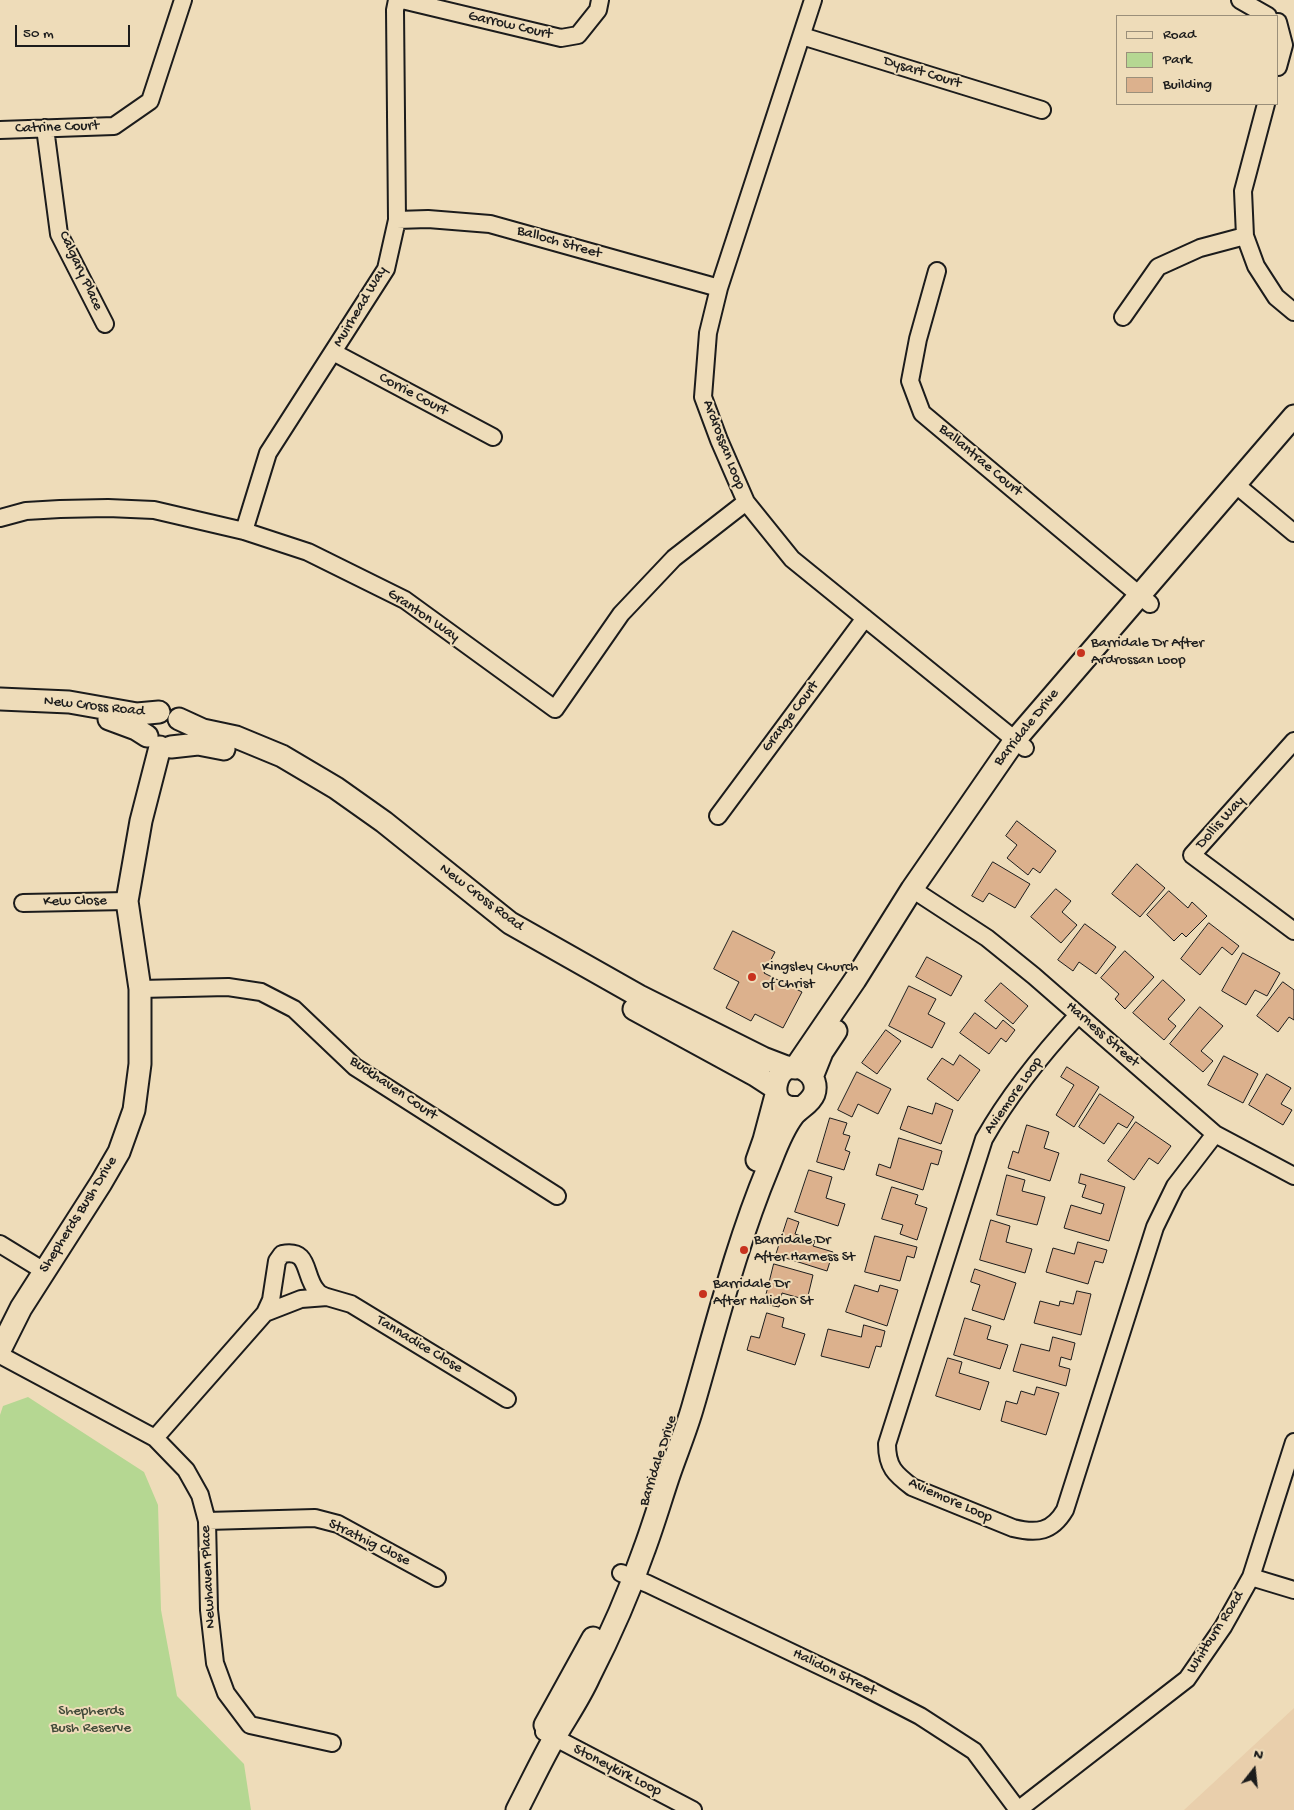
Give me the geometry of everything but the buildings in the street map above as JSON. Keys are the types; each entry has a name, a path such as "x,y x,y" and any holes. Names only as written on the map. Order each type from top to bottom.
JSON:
{"street":[{"name":"Catrine Court","path":"0,130 114,126 150,101 184,0"},
{"name":"Muirhead Way","path":"244,531 268,453 386,270 396,220 395,10 397,0"},
{"name":"Garrow Court","path":"402,0 561,38 578,35 598,10 600,0"},
{"name":"Ardrossan Loop","path":"813,0 719,288 708,333 703,397 746,502 792,559 1020,744"},
{"path":"1240,0 1266,15"},
{"path":"1279,26 1284,45 1279,63"},
{"name":"Dysart Court","path":"802,36 1042,110"},
{"path":"1266,105 1243,191 1244,236 1256,266 1276,297 1294,312"},
{"name":"Calgary Place","path":"45,128 60,234 105,324"},
{"name":"Balloch Street","path":"396,220 490,224 719,288"},
{"path":"1123,317 1158,267 1200,248 1244,236"},
{"name":"Ballantrae Court","path":"937,270 918,339 910,381 922,413 1145,599"},
{"name":"Corrie Court","path":"333,352 493,437"},
{"name":"Barridale Drive","path":"799,1071 860,972 918,893 1020,744 1240,488 1294,416"},
{"name":"Barridale Drive","path":"1240,488 1294,438"},
{"path":"1240,488 1294,533"},
{"name":"Granton Way","path":"0,518 26,512 60,509 108,508 154,510 244,531 314,554 405,600 555,709 621,614 674,558 746,502"},
{"name":"Grange Court","path":"718,816 865,618"},
{"name":"New Cross Road","path":"0,699 69,702 137,714 159,712"},
{"name":"New Cross Road","path":"0,712 43,712 87,715 107,719 136,729 160,744 198,744 232,750 276,769 328,800 375,833 502,934 755,1075 776,1092"},
{"path":"159,712 170,712 180,719 182,724 180,740 160,744 147,724 153,715 159,712"},
{"name":"New Cross Road","path":"180,719 203,730 236,737 282,756 336,788 384,822 510,923 639,996 763,1058 799,1071"},
{"name":"Dollis Way","path":"1294,741 1192,855 1294,931"},
{"name":"Shepherds Bush Drive","path":"0,1350 21,1308 119,1152 134,1110 140,1064 140,989 127,901 141,821 160,744"},
{"name":"Harness Street","path":"918,893 987,938 1034,976 1215,1134 1294,1176"},
{"name":"Kew Close","path":"23,904 127,901"},
{"name":"Buckhaven Court","path":"140,989 228,987 261,992 294,1009 355,1067 557,1196"},
{"name":"Aviemore Loop","path":"1078,1015 1048,1048 1000,1110 984,1139 887,1444 887,1457 892,1468 900,1478 912,1487 1013,1528 1028,1532 1052,1526 1059,1519 1065,1510 1155,1227 1175,1186 1215,1134"},
{"path":"799,1071 815,1083 814,1095 801,1107 795,1108 784,1104 776,1092 779,1076 799,1071"},
{"name":"Barridale Drive","path":"627,1576 743,1198 764,1140 776,1092"},
{"name":"Barridale Drive","path":"517,1810 548,1734 590,1645 627,1576 692,1409 720,1311 755,1203 783,1131 801,1107"},
{"path":"0,1244 44,1271"},
{"name":"Tannadice Close","path":"155,1438 265,1313 271,1300 277,1261 282,1254 290,1252 298,1255 304,1261 308,1276 317,1291 327,1297 351,1304 507,1399"},
{"name":"Tannadice Close","path":"265,1313 301,1299 327,1297"},
{"name":"Newhaven Place","path":"0,1355 155,1438 186,1470 200,1495 207,1522 209,1610 215,1663 226,1693 250,1725 332,1742"},
{"name":"Whitburn Road","path":"1018,1810 1187,1679 1223,1627 1250,1577 1294,1442"},
{"name":"Strathig Close","path":"207,1522 315,1518 338,1524 437,1578"},
{"name":"Halidon Street","path":"627,1576 860,1685 920,1716 974,1751 1018,1810"},
{"path":"1250,1577 1294,1590"},
{"name":"Barridale Drive","path":"502,1810 548,1734"},
{"name":"Stoneykirk Loop","path":"548,1734 693,1810"}],"shaded area":[{"path":"1294,1708 1294,1810 1184,1810"}],"green space":[{"name":"Shepherds Bush Reserve","path":"28,1397 144,1472 158,1505 161,1610 177,1696 244,1764 251,1810 0,1810 0,1415 3,1406"}],"place":[{"name":"Barridale Dr After Ardrossan Loop","path":"1081,653"},
{"name":"Kingsley Church of Christ","path":"752,977"},
{"name":"Barridale Dr After Harness St","path":"744,1250"},
{"name":"Barridale Dr After Halidon St","path":"703,1294"}]}
